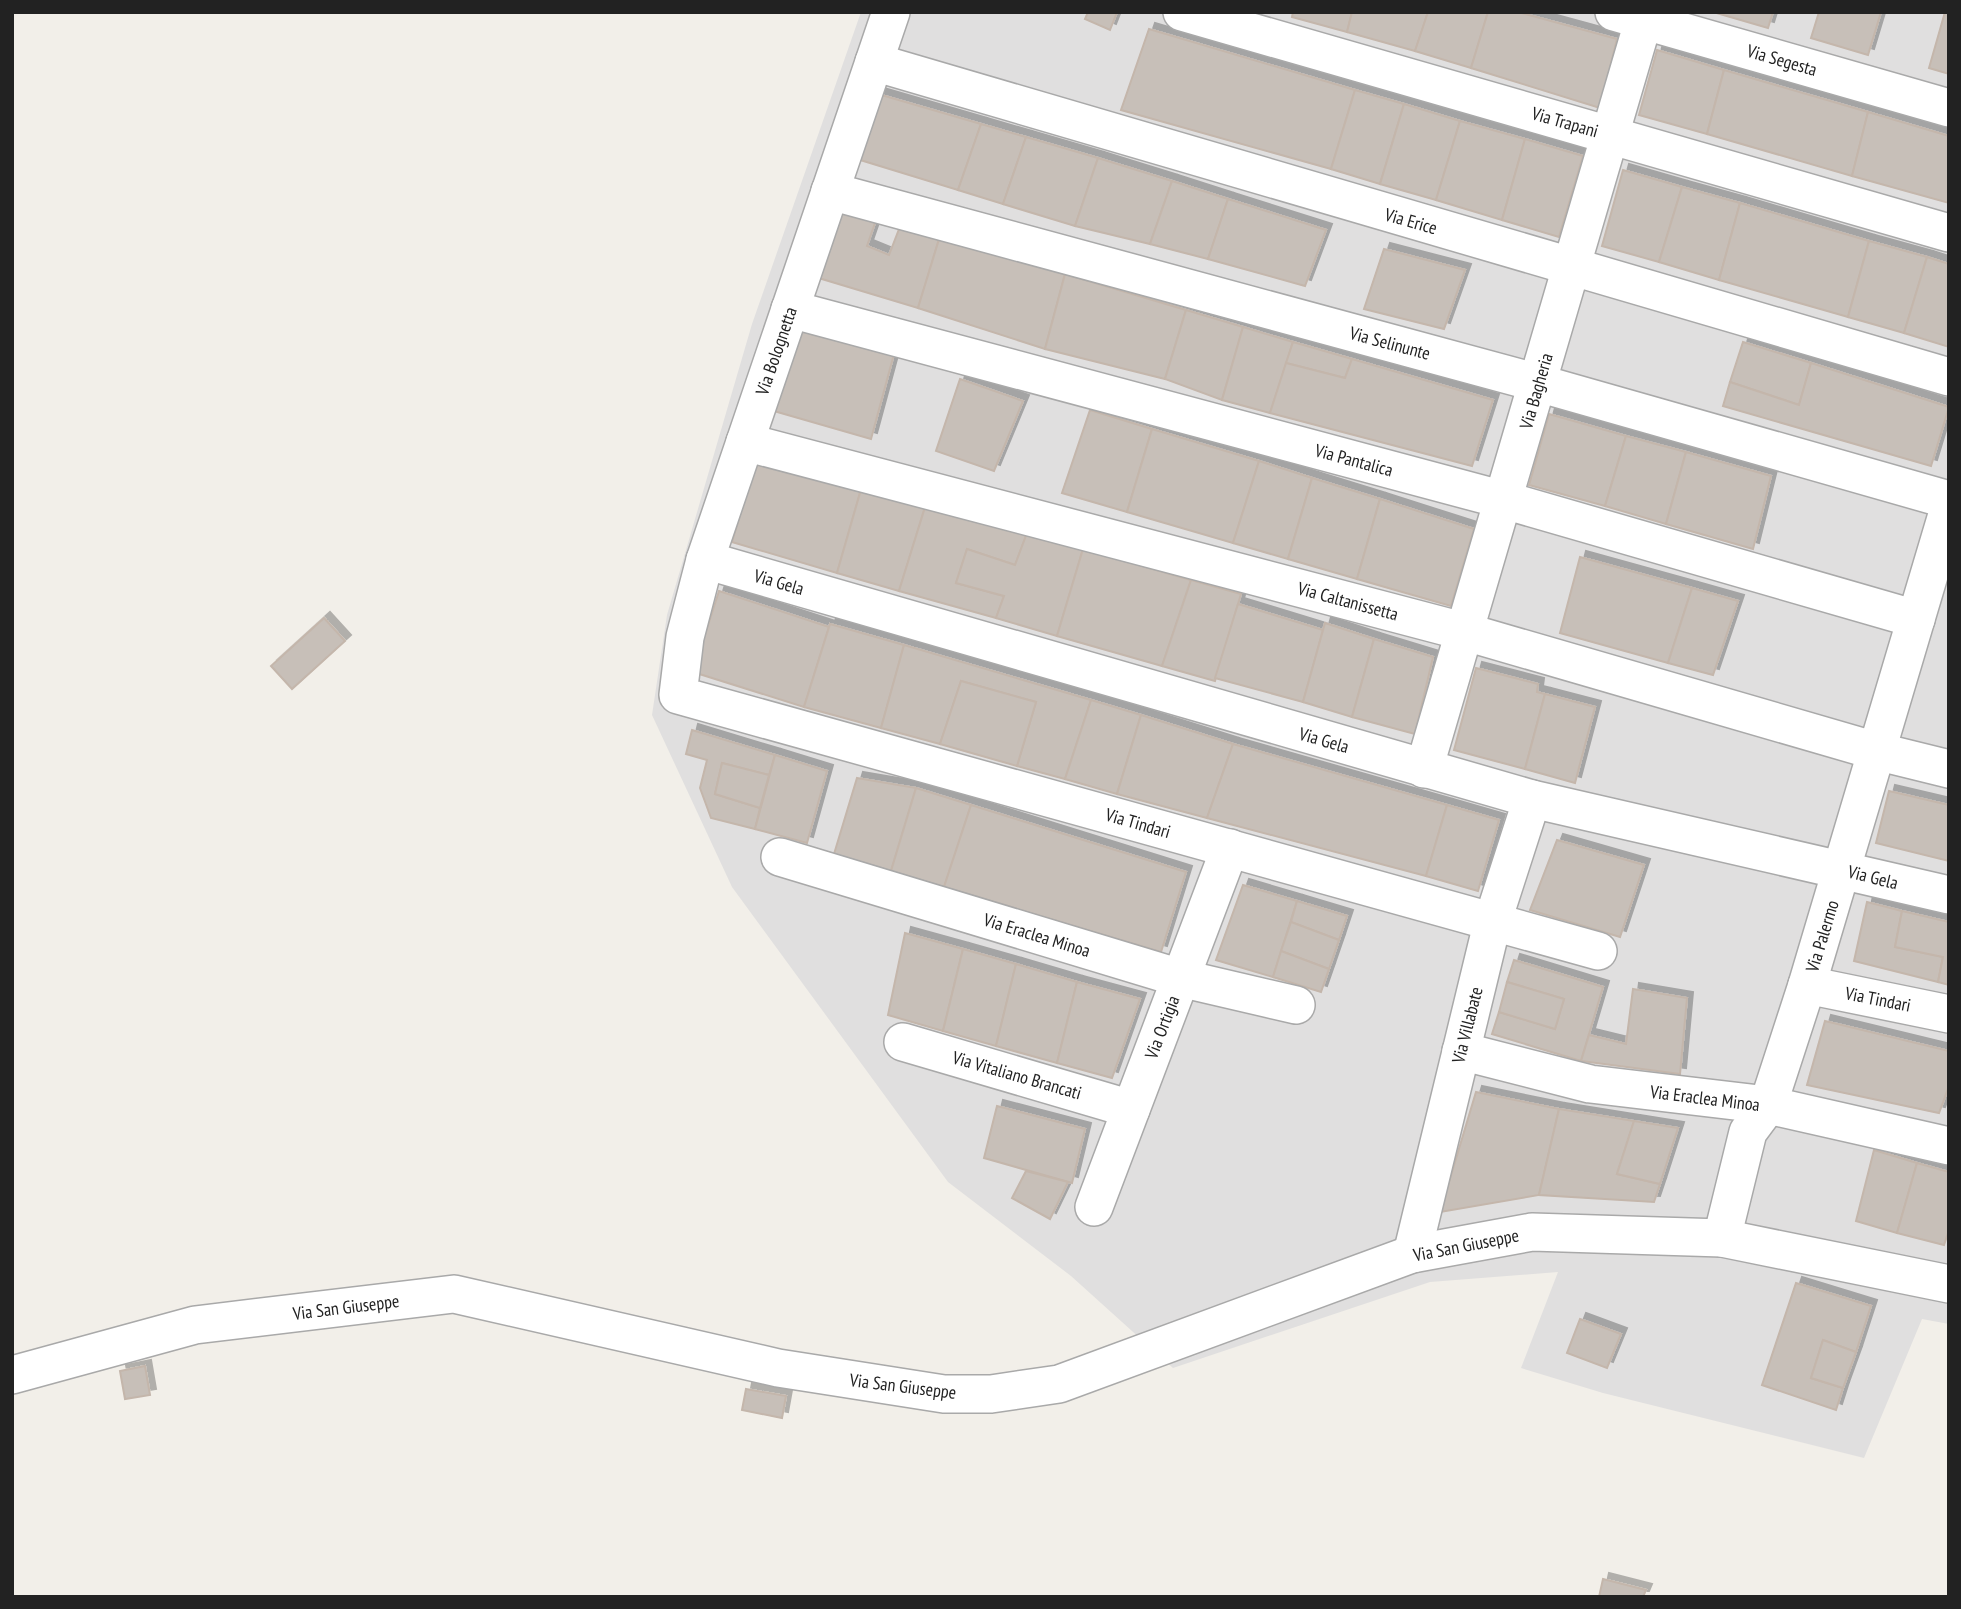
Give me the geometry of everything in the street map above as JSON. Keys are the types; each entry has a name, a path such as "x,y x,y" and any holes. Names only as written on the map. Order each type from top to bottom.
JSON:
{"street":[{"name":"Via Bolognetta","path":"678,695 685,637 705,560 891,12"},
{"name":"Via Trapani","path":"1182,12 1949,233"},
{"name":"Via Bagheria","path":"1424,769 1610,135 1634,15"},
{"name":"Via Segesta","path":"1634,15 1949,108"},
{"name":"Via Erice","path":"874,62 1949,377"},
{"name":"Via Selinunte","path":"830,191 1538,383 1949,500"},
{"name":"Via Pantalica","path":"790,309 1504,500 1916,619"},
{"name":"Via Caltanissetta","path":"745,442 1466,632 1877,751 1949,769"},
{"name":"Via Palermo","path":"1721,1238 1748,1132 1768,1105 1807,985 1949,508"},
{"name":"Via Gela","path":"705,560 1532,799 1949,895"},
{"name":"Via Tindari","path":"678,695 1598,951"},
{"name":"Via Villabate","path":"1412,1254 1493,920 1532,799"},
{"name":"Via Ortigia","path":"1094,1207 1230,848"},
{"name":"Via Eraclea Minoa","path":"780,857 1180,978 1296,1006"},
{"name":"Via Tindari","path":"1807,985 1949,1014"},
{"name":"Via Vitaliano Brancati","path":"903,1041 1131,1109"},
{"name":"Via Eraclea Minoa","path":"1461,1052 1590,1084 1768,1105 1949,1146"},
{"name":"Via San Giuseppe","path":"12,1375 195,1325 454,1294 778,1367 944,1394 991,1394 1059,1384 1412,1254 1532,1232 1721,1238 1949,1284"}],"shaded area":[{"path":"861,12 1949,12 1949,1324 1922,1319 1864,1458 1603,1393 1521,1368 1558,1272 1430,1282 1173,1368 1071,1276 948,1182 732,887 652,715 667,615 752,324"}],"building":[{"path":"1088,12 1117,12 1110,30 1085,19"},
{"path":"1293,12 1352,12 1347,32 1292,17"},
{"path":"1352,12 1428,12 1415,51 1347,32"},
{"path":"1428,12 1488,12 1471,68 1415,51"},
{"path":"1488,12 1518,12 1617,39 1600,108 1471,68"},
{"path":"1713,12 1773,12 1768,28"},
{"path":"1819,12 1881,12 1868,55 1811,38"},
{"path":"1945,12 1949,12 1949,74 1929,68"},
{"path":"1149,29 1355,90 1331,169 1121,110"},
{"path":"1657,50 1724,70 1707,134 1639,115"},
{"path":"1724,70 1868,112 1852,176 1707,134"},
{"path":"1355,90 1404,104 1380,184 1331,169"},
{"path":"878,94 981,124 958,190 857,159"},
{"path":"1404,104 1460,121 1436,200 1380,184"},
{"path":"1868,112 1949,136 1949,203 1852,176"},
{"path":"1460,121 1525,139 1502,220 1436,200"},
{"path":"981,124 1026,137 1003,204 958,190"},
{"path":"1026,137 1098,158 1075,226 1003,204"},
{"path":"1525,139 1583,156 1559,237 1502,220"},
{"path":"1098,158 1172,181 1150,244 1075,226"},
{"path":"1623,170 1682,187 1659,262 1602,246"},
{"path":"1172,181 1228,199 1208,259 1150,244"},
{"path":"1682,187 1740,203 1719,280 1659,262"},
{"path":"1228,199 1326,230 1305,286 1208,259"},
{"path":"1740,203 1869,241 1848,317 1719,280"},
{"path":"835,208 876,220 867,246 889,255 901,224 940,236 918,308 812,276"},
{"path":"940,236 1065,274 1045,349 918,308"},
{"path":"1869,241 1927,257 1904,333 1848,317"},
{"path":"1384,249 1465,270 1444,329 1364,309"},
{"path":"1927,257 1949,264 1949,347 1904,333"},
{"path":"1065,274 1186,310 1165,379 1045,349"},
{"path":"1186,310 1243,327 1222,400 1165,379"},
{"path":"1243,327 1293,342 1270,413 1222,400"},
{"path":"795,328 894,354 871,439 767,409"},
{"path":"1293,342 1352,359 1345,378 1286,363"},
{"path":"1743,342 1811,363 1799,405 1730,382"},
{"path":"1352,359 1493,400 1472,466 1270,413 1286,363 1345,378"},
{"path":"1811,363 1949,407 1931,466 1723,406 1730,382 1799,405"},
{"path":"960,379 1023,401 994,471 936,451"},
{"path":"1090,410 1152,429 1127,512 1062,493"},
{"path":"1549,414 1626,436 1605,506 1529,485"},
{"path":"1152,429 1259,461 1233,543 1127,512"},
{"path":"1626,436 1686,452 1666,524 1605,506"},
{"path":"1686,452 1771,476 1753,549 1666,524"},
{"path":"757,458 862,486 837,573 732,542"},
{"path":"1259,461 1312,478 1288,559 1233,543"},
{"path":"1312,478 1380,499 1357,579 1288,559"},
{"path":"862,486 926,504 899,591 837,573"},
{"path":"1380,499 1474,529 1451,606 1357,579"},
{"path":"926,504 1027,533 1015,565 967,549 956,583 1004,596 996,618 899,591"},
{"path":"1027,533 1083,549 1057,636 996,618 1004,596 956,583 967,549 1015,565"},
{"path":"1083,549 1191,580 1162,666 1057,636"},
{"path":"1580,557 1692,588 1668,663 1560,633"},
{"path":"1191,580 1241,594 1215,681 1162,666"},
{"path":"1692,588 1738,601 1713,675 1668,663"},
{"path":"719,591 829,627 804,707 693,672"},
{"path":"1238,604 1323,630 1303,702 1215,678"},
{"path":"324,618 345,641 292,689 271,666"},
{"path":"1325,623 1374,639 1352,717 1303,702"},
{"path":"830,624 904,645 881,728 804,707"},
{"path":"1374,639 1433,657 1415,734 1352,717"},
{"path":"904,645 1091,700 1065,779 1017,766 1036,702 961,681 940,744 881,728"},
{"path":"1476,668 1538,684 1537,692 1545,694 1525,769 1454,750"},
{"path":"961,681 1036,702 1017,766 940,744"},
{"path":"1545,694 1595,707 1575,783 1525,769"},
{"path":"1091,700 1141,715 1117,794 1065,779"},
{"path":"1141,715 1233,744 1207,818 1117,794"},
{"path":"692,730 775,755 769,775 722,763 715,794 760,808 755,829 711,818 700,788 707,760 686,754"},
{"path":"1233,744 1447,805 1426,876 1207,818"},
{"path":"775,755 827,771 807,843 755,829"},
{"path":"722,763 769,775 760,808 715,794"},
{"path":"857,778 916,788 891,871 834,854"},
{"path":"916,788 971,805 944,887 891,871"},
{"path":"1889,791 1949,805 1949,861 1876,843"},
{"path":"971,805 1186,872 1161,952 944,887"},
{"path":"1447,805 1499,820 1478,891 1426,876"},
{"path":"1557,840 1644,865 1620,937 1530,910"},
{"path":"1243,885 1297,901 1273,977 1216,960"},
{"path":"1297,901 1347,916 1339,940 1291,922"},
{"path":"1867,902 1902,911 1895,947 1943,957 1938,982 1854,961"},
{"path":"1902,911 1949,922 1949,985 1938,982 1943,957 1895,947"},
{"path":"1291,922 1339,940 1329,969 1281,951"},
{"path":"905,933 963,949 943,1031 888,1015"},
{"path":"963,949 1016,964 996,1046 943,1031"},
{"path":"1281,951 1329,969 1321,992 1273,977"},
{"path":"1514,960 1603,987 1581,1061 1492,1034 1499,1012 1555,1029 1564,999 1507,982"},
{"path":"1016,964 1077,982 1057,1063 996,1046"},
{"path":"1077,982 1140,999 1112,1078 1057,1063"},
{"path":"1507,982 1564,999 1555,1029 1499,1012"},
{"path":"1633,989 1687,998 1680,1074 1581,1061 1589,1035 1626,1044"},
{"path":"1825,1021 1949,1051 1949,1086 1939,1113 1807,1085"},
{"path":"1476,1092 1559,1109 1539,1195 1440,1212"},
{"path":"997,1106 1085,1129 1072,1183 984,1158"},
{"path":"1559,1109 1634,1121 1617,1174 1660,1184 1654,1202 1539,1195"},
{"path":"1634,1121 1678,1128 1660,1184 1617,1174"},
{"path":"1874,1150 1917,1163 1897,1233 1856,1221"},
{"path":"1917,1163 1949,1172 1949,1230 1944,1245 1897,1233"},
{"path":"1026,1171 1068,1182 1050,1219 1012,1198"},
{"path":"1796,1283 1871,1306 1856,1352 1823,1340 1811,1378 1843,1388 1836,1410 1762,1385"},
{"path":"1580,1319 1621,1334 1607,1368 1567,1353"},
{"path":"1823,1340 1856,1352 1843,1388 1811,1378"},
{"path":"145,1366 150,1395 125,1399 120,1371"},
{"path":"746,1389 786,1396 782,1418 742,1410"},
{"path":"1603,1579 1646,1590 1643,1597 1599,1597"}]}
